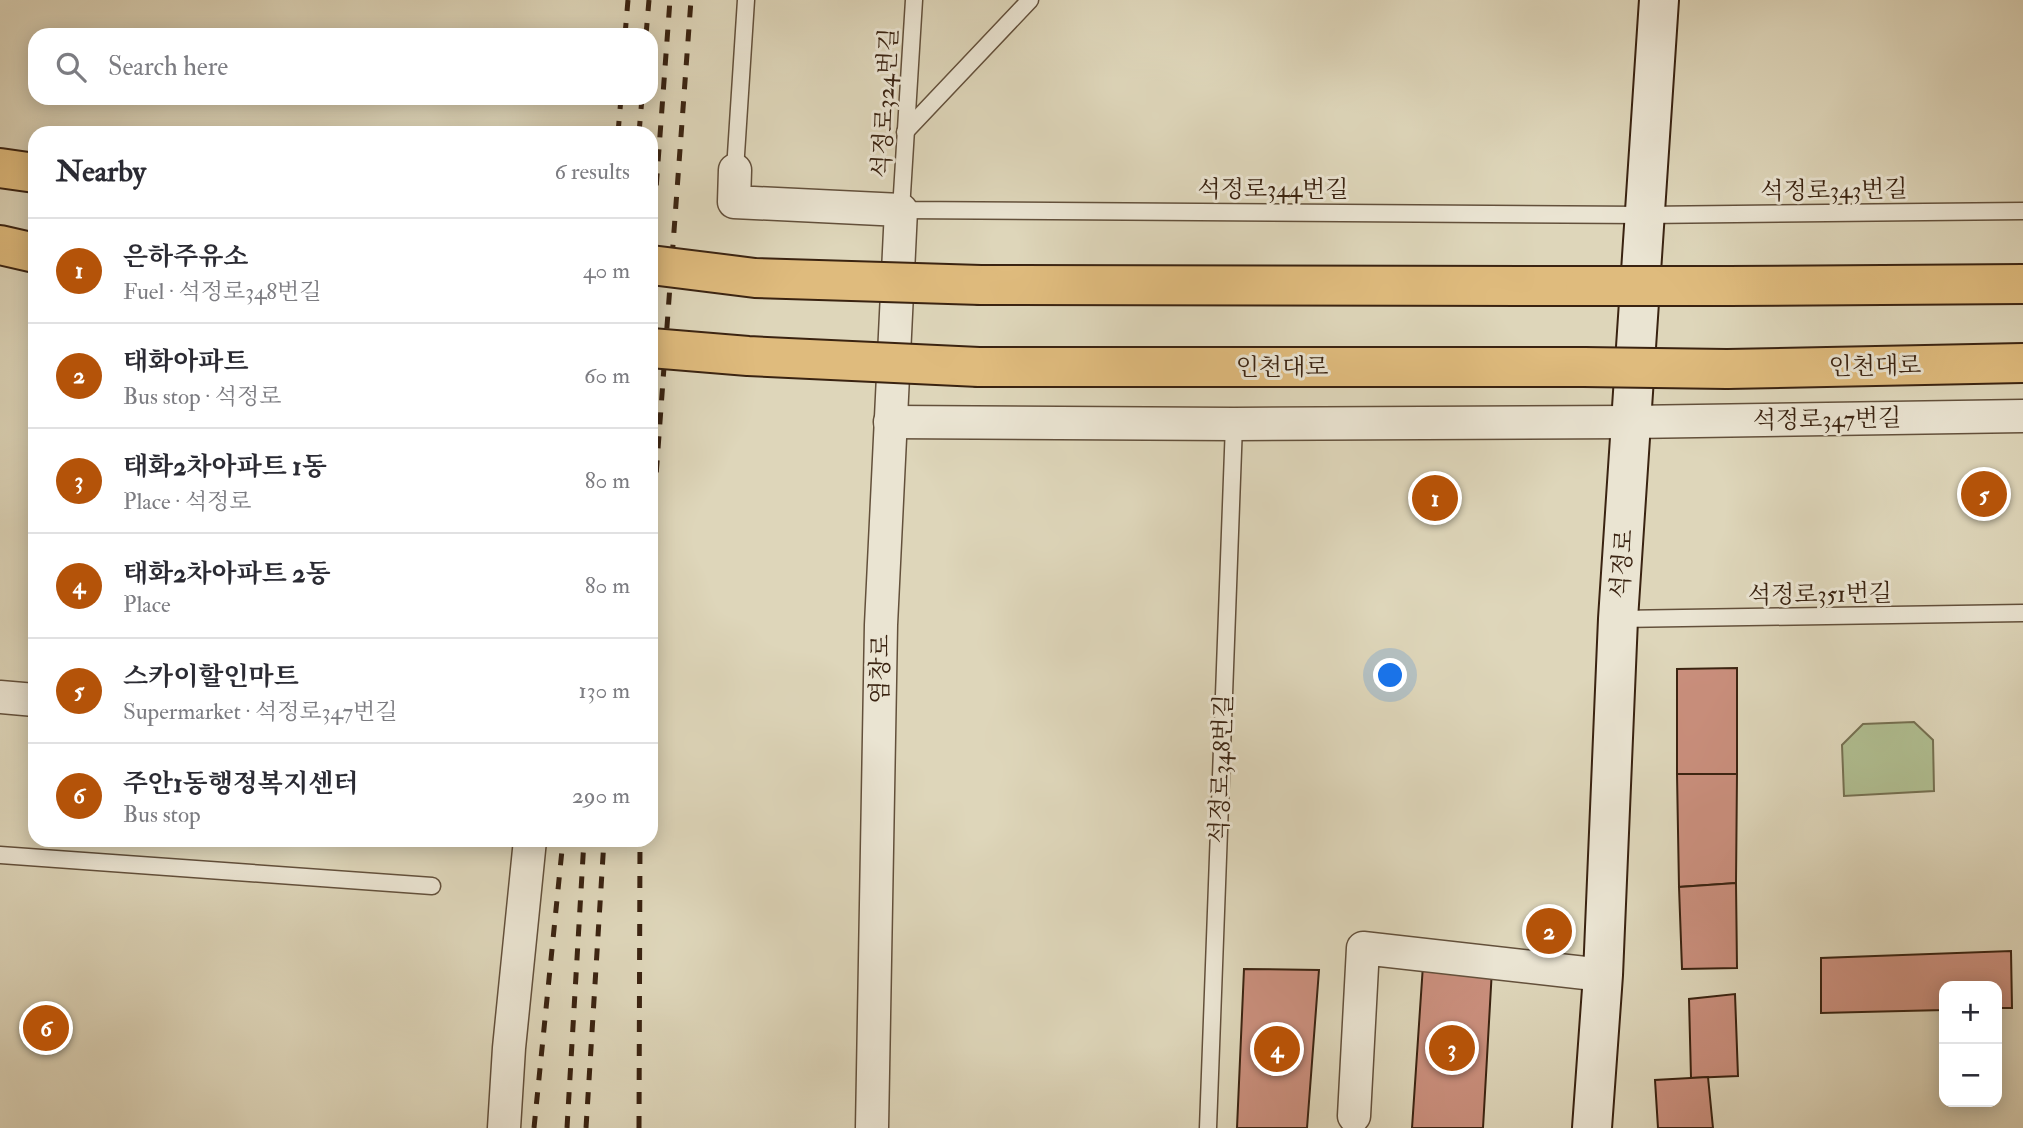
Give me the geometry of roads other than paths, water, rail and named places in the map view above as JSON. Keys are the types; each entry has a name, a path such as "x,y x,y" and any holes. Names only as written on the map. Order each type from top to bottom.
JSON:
{"highway":[{"path":"0,168 28,172"},
{"path":"658,266 755,278 981,285 2023,284"},
{"name":"인천대로","path":"658,349 748,356 979,367 1727,369 2023,363"}],"main road":[{"name":"석정로","path":"1592,1128 1603,975 1618,619 1659,0"}],"street":[{"path":"735,170 734,202 901,209"},
{"name":"염창로","path":"872,1128 881,625 901,209"},
{"name":"석정로347번길","path":"1631,422 2023,415"},
{"path":"890,422 1631,422"},
{"path":"0,696 28,699"},
{"path":"504,1128 510,1034 529,847"},
{"path":"1354,1116 1363,948 1603,975"}],"lane":[{"path":"735,170 746,0"},
{"name":"석정로324번길","path":"901,209 914,0"},
{"path":"905,132 1030,0"},
{"name":"석정로344번길","path":"901,209 1645,215"},
{"name":"석정로343번길","path":"1645,215 2023,211"},
{"name":"석정로348번길","path":"1208,1121 1234,424"},
{"name":"석정로351번길","path":"1618,619 2023,614"},
{"path":"0,855 432,886"}],"railway":[{"path":"626,28 628,0"},
{"path":"647,28 649,0"},
{"path":"658,162 670,0"},
{"path":"658,449 691,0"},
{"path":"619,126 620,105"},
{"path":"640,126 641,105"},
{"path":"534,1128 562,847"},
{"path":"567,1128 584,847"},
{"path":"586,1128 604,847"},
{"path":"639,1128 640,847"}],"place":[{"name":"스카이할인마트","path":"1984,494"},
{"name":"은하주유소","path":"1435,498"},
{"name":"태화아파트","path":"1549,931"},
{"name":"주안1동행정복지센터","path":"46,1028"},
{"name":"태화2차아파트 1동","path":"1452,1048"},
{"name":"태화2차아파트 2동","path":"1277,1049"}]}
